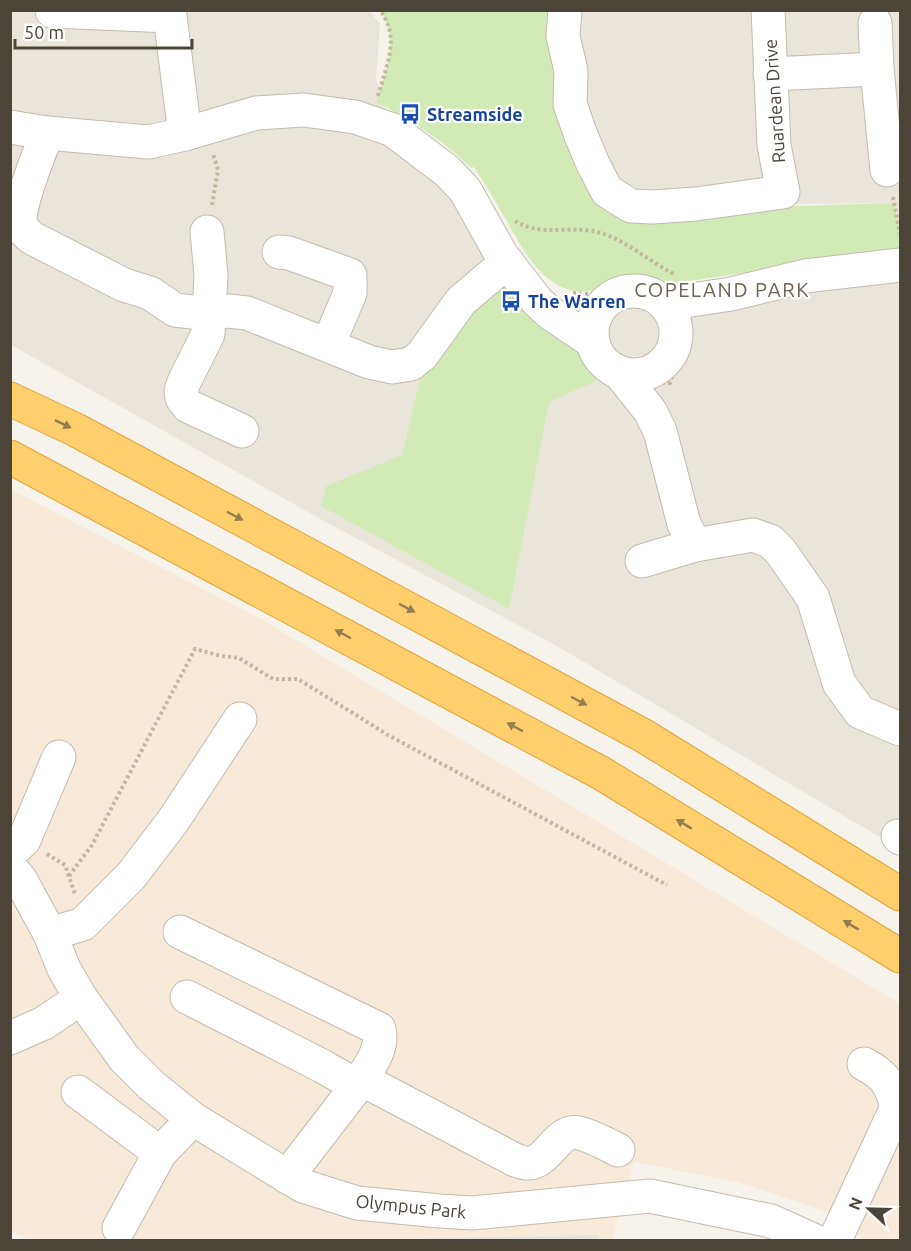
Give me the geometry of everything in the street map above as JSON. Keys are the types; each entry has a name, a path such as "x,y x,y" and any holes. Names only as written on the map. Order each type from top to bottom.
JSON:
{"highway":[{"path":"10,399 86,435 644,736 900,894"},
{"path":"10,457 601,773 900,956"}],"street":[{"name":"Ruardean Drive","path":"565,10 563,36 571,71 570,104 579,133 607,191 631,206 653,207 696,204 783,192 774,145 768,10"},
{"path":"52,11 170,16 195,130"},
{"path":"875,23 887,170"},
{"path":"770,74 877,69"},
{"path":"10,127 47,133 148,142 256,113 304,110 355,117 393,130 447,171 465,190 507,262 550,313 593,342"},
{"path":"47,133 24,201 20,220 23,230 32,238 124,285 150,293 175,310 209,314 228,311 247,313 369,362 393,367 411,364 422,355 461,301 507,262"},
{"path":"207,232 211,275 208,334 184,382 181,391 182,398 188,406 242,431"},
{"path":"279,252 289,253 350,275 350,293 328,345"},
{"path":"671,314 731,294 805,276 900,265"},
{"path":"527,287 555,299 601,308"},
{"path":"660,430 668,372 675,343 671,314 652,294 626,291 612,297 597,313 592,332 593,342 599,356 606,364 619,372 650,411 660,430 684,524 695,545"},
{"path":"619,372 630,374 654,370 668,372"},
{"path":"642,561 695,545 753,536 770,541 782,552 813,598 839,683 860,712 900,729"},
{"path":"50,934 83,924 131,876 174,821 240,719"},
{"path":"10,853 24,840 59,757"},
{"name":"Olympus Park","path":"10,867 20,879 50,934 64,969 81,998 124,1058 151,1085 193,1119 303,1186 442,1226 472,1213 650,1196 771,1221 813,1240"},
{"path":"180,932 379,1029 382,1040 359,1083 288,1176"},
{"path":"187,997 515,1161 528,1164 543,1159 552,1146 564,1136 577,1132 618,1149"},
{"path":"10,1038 44,1023 81,998"},
{"path":"836,1240 897,1107 893,1091 881,1073 864,1064"},
{"path":"78,1092 160,1153"},
{"path":"119,1228 160,1153 193,1119"}],"path":[{"path":"370,122 392,45 391,29 380,10"},
{"path":"195,130 218,170 207,232"},
{"path":"887,170 900,234"},
{"path":"511,218 517,223 545,231 578,228 600,232 649,261 682,277"},
{"path":"570,293 601,293 622,286 637,285 671,314 674,366 668,372"},
{"path":"69,876 92,845 195,649 221,657 239,658 273,679 297,679 388,735 667,885"}],"shaded area":[{"path":"10,11 370,11 380,24 376,79 393,130 503,255 592,331 597,313 612,297 637,291 665,304 676,328 890,203 630,206 609,191 555,11 900,11 900,849 555,645 324,521 11,345"},
{"path":"10,489 261,619 900,1004 900,1240 864,1240 833,1214 737,1182 634,1162 612,1240 28,1240 11,1229"},
{"path":"599,1235 598,1240 400,1240 401,1239"}],"green space":[{"path":"380,11 565,11 607,191 733,208 894,203 900,234 900,250 662,285 630,282 589,291 563,288 542,273 533,263 474,167 471,168 426,131 376,102 387,67 390,44 386,22"},
{"path":"501,257 593,342 598,380 549,402 509,609 321,506 326,486 402,455 431,332"}],"place":[{"name":"Streamside","path":"410,114"},
{"name":"The Warren","path":"511,301"}],"district":[{"name":"COPELAND PARK","path":"722,289"}]}
